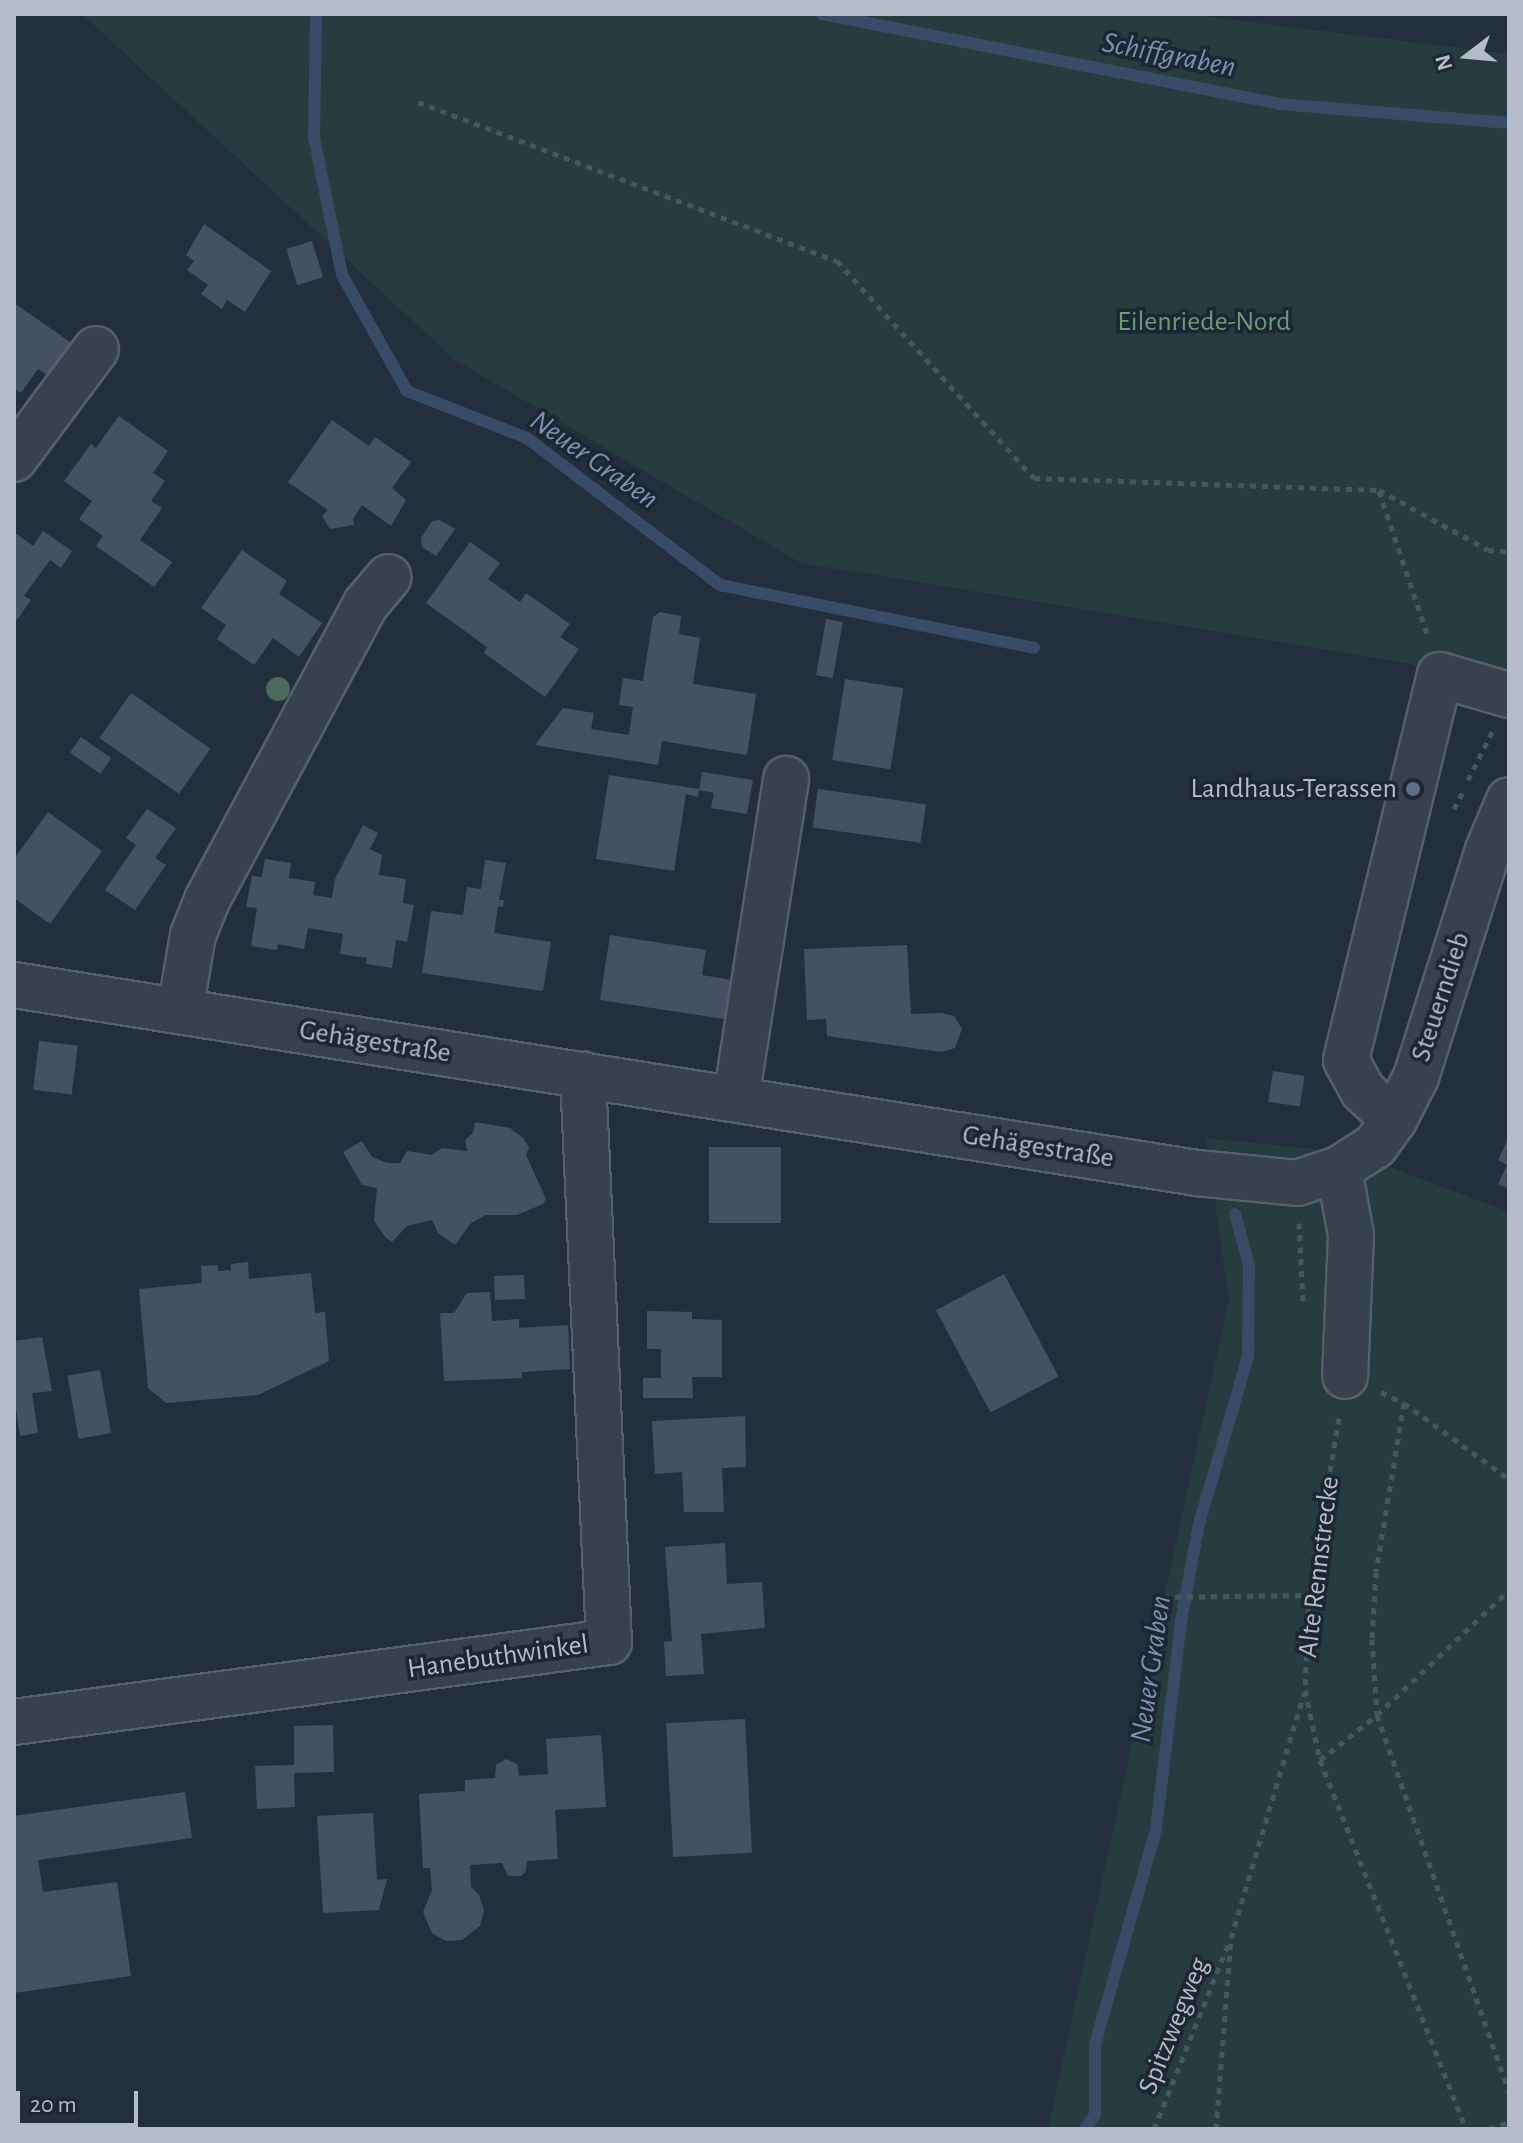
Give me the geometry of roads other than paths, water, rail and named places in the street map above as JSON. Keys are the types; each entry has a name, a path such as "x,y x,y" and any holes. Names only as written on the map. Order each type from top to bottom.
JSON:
{"street":[{"path":"14,459 96,349"},
{"path":"180,1011 193,935 207,900 366,604 389,577"},
{"path":"1394,1120 1363,1091 1346,1060 1440,675 1509,695"},
{"path":"736,1099 786,779"},
{"name":"Steuerndieb","path":"1339,1169 1375,1146 1394,1120 1416,1077 1499,853 1509,800"},
{"name":"Gehägestraße","path":"14,985 1197,1173 1297,1183 1339,1169"},
{"name":"Hanebuthwinkel","path":"14,1722 609,1642 583,1075"},
{"path":"1339,1169 1351,1235 1345,1376"}],"waterway":[{"name":"Neuer Graben","path":"316,14 314,138 342,275 407,391 527,438 720,585 1034,648"},
{"name":"Schiffgraben","path":"822,14 1279,104 1509,123"},
{"name":"Neuer Graben","path":"1085,2129 1095,2115 1095,2045 1156,1829 1181,1621 1199,1524 1248,1356 1249,1265 1235,1214"}],"place":[{"name":"Landhaus-Terassen","path":"1413,789"}],"park label":[{"name":"Eilenriede-Nord","path":"1204,322"}]}
